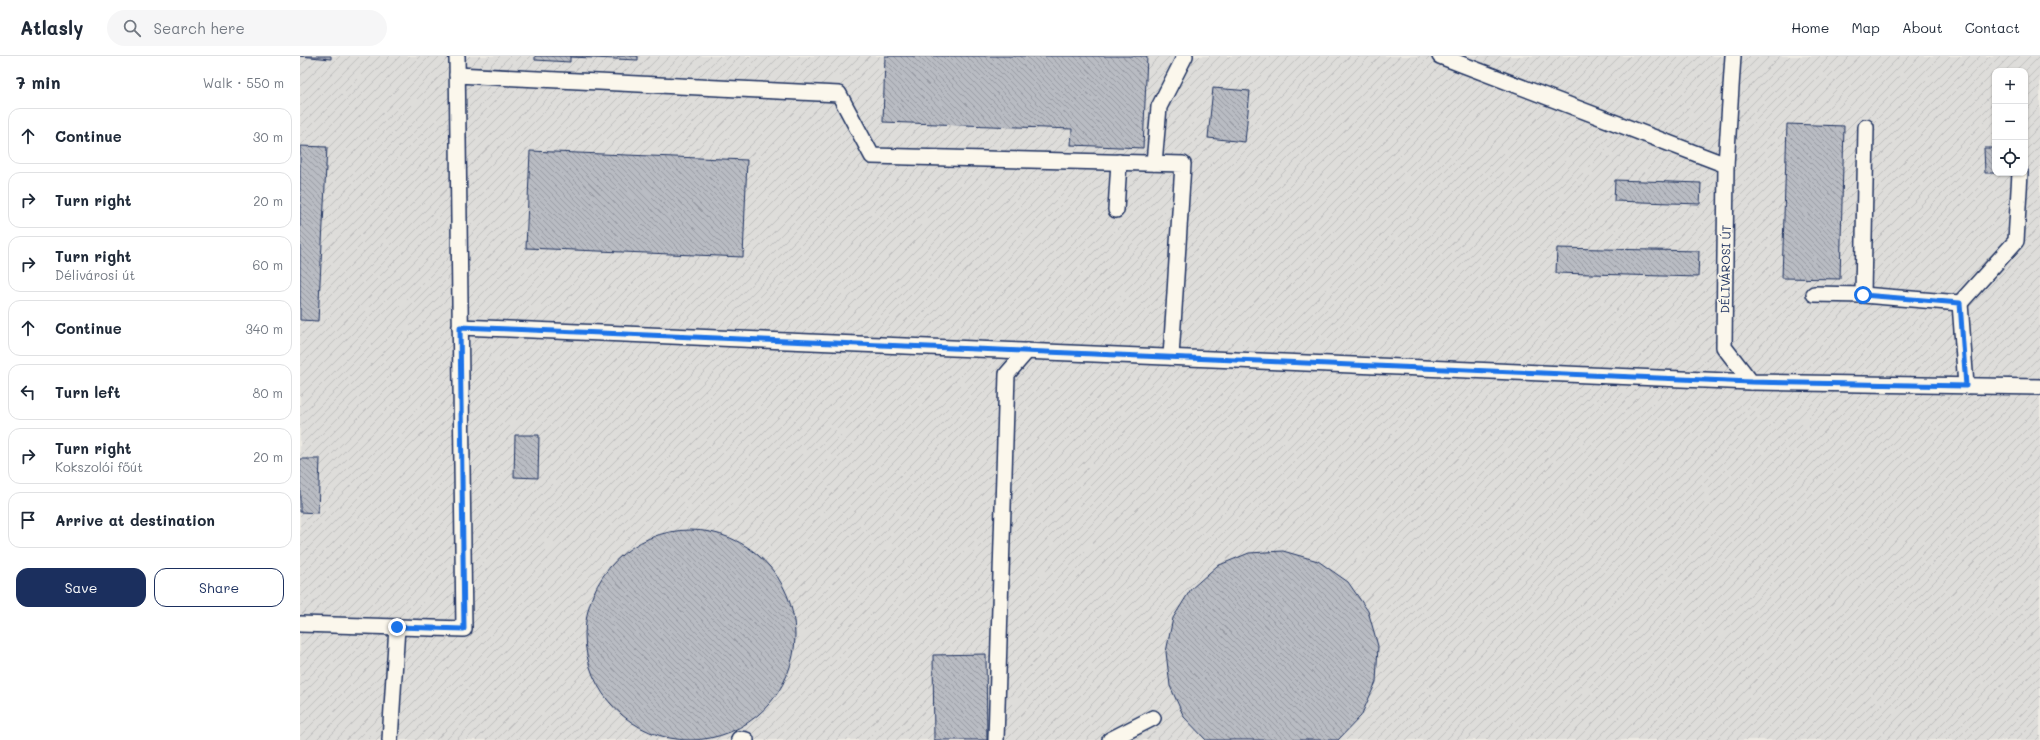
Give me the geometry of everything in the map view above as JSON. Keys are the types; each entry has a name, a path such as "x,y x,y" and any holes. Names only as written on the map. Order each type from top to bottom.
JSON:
{"lane":[{"path":"300,624 464,629 456,56"},
{"path":"1154,163 1159,107 1185,56"},
{"path":"1440,56 1726,165"},
{"name":"DÉLIVÁROSI ÚT","path":"1733,56 1726,165 1724,347 1751,382"},
{"path":"457,75 839,94 872,156 1183,164 1171,357"},
{"path":"1863,295 1866,127"},
{"path":"1116,210 1119,162"},
{"path":"1966,386 1960,303 2016,241 2020,176"},
{"path":"1814,294 1863,295 1960,303"},
{"path":"460,327 1751,382 2040,388"},
{"path":"996,740 1007,374 1027,351"},
{"path":"390,740 397,627"},
{"path":"1110,740 1153,718"}],"shaded area":[{"path":"300,56 2040,56 2040,740 300,740"}],"building":[{"path":"300,56 331,56 331,59"},
{"path":"535,56 638,56 638,60 570,57 570,62 535,60"},
{"path":"885,56 1147,56 1143,148 1071,145 1072,129 883,122"},
{"path":"1213,88 1250,91 1245,142 1208,138"},
{"path":"1787,124 1844,126 1840,279 1782,278"},
{"path":"300,146 327,147 318,321 300,320"},
{"path":"1984,148 1992,148 1992,173 1985,173"},
{"path":"530,151 747,160 743,257 526,248"},
{"path":"1615,180 1701,183 1700,204 1614,201"},
{"path":"1557,248 1699,251 1698,277 1556,273"},
{"path":"515,435 539,435 538,478 514,477"},
{"path":"300,459 320,459 318,513 300,512"},
{"path":"680,530 700,530 721,534 740,542 749,547 765,560 778,576 791,604 795,625 795,645 791,666 778,694 765,710 749,723 721,736 700,740 680,740 659,736 640,728 631,723 615,710 602,694 589,666 585,645 585,625 589,604 597,585 602,576 615,560 631,547 659,534"},
{"path":"1283,551 1318,561 1348,582 1368,611 1378,646 1376,682 1361,716 1338,740 1206,740 1184,717 1170,686 1166,652 1173,618 1191,589 1217,566 1249,553"},
{"path":"986,654 987,740 934,740 933,655"}],"route":[{"path":"397,627 464,629 460,327 1751,382 1966,386 1960,303 1863,295"}]}
